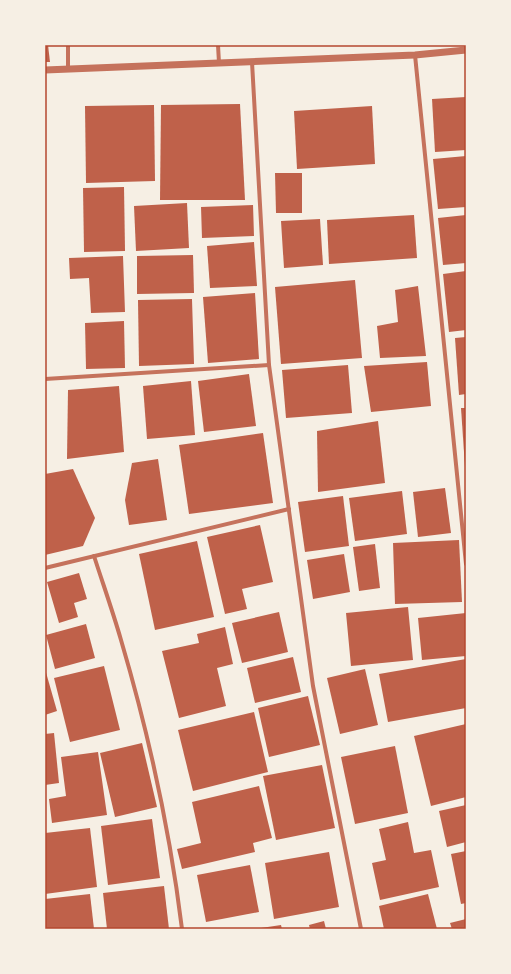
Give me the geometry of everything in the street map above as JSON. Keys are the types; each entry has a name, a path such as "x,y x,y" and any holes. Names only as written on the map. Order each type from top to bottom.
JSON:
{"street":[{"path":"68,45 68,68"},
{"path":"218,45 219,63"},
{"path":"45,70 415,55 466,50"},
{"path":"415,55 466,564"},
{"path":"252,62 270,365 313,686 361,929"},
{"path":"45,379 270,365"},
{"path":"45,568 289,509"},
{"path":"94,556 121,640 144,724 163,809 178,895 182,929"}],"building":[{"path":"45,45 48,45 50,62 45,62"},
{"path":"466,97 466,150 435,152 432,99"},
{"path":"240,104 245,200 160,200 161,105"},
{"path":"154,105 155,181 86,183 85,106"},
{"path":"372,106 375,164 297,169 294,111"},
{"path":"466,156 466,207 438,209 433,159"},
{"path":"275,173 302,173 302,213 276,213"},
{"path":"124,187 125,251 84,252 83,188"},
{"path":"187,203 189,248 136,251 134,206"},
{"path":"253,205 254,236 202,238 201,207"},
{"path":"414,215 417,258 329,264 327,220"},
{"path":"466,215 466,263 443,265 438,218"},
{"path":"320,219 323,265 284,268 281,221"},
{"path":"254,242 257,286 210,288 207,246"},
{"path":"193,255 194,293 137,294 137,256"},
{"path":"123,256 125,312 91,313 89,278 70,279 69,258"},
{"path":"466,271 466,330 449,332 443,274"},
{"path":"355,280 362,358 281,364 275,287"},
{"path":"418,286 426,356 380,358 377,326 398,322 395,290"},
{"path":"255,293 259,359 208,363 203,297"},
{"path":"192,299 194,364 139,366 138,300"},
{"path":"124,321 125,368 86,369 85,323"},
{"path":"466,337 466,394 459,395 455,338"},
{"path":"427,362 431,406 371,412 364,366"},
{"path":"348,365 352,413 286,418 282,370"},
{"path":"249,374 256,426 204,432 198,381"},
{"path":"191,381 195,435 147,439 143,386"},
{"path":"119,386 124,452 67,459 68,390"},
{"path":"461,408 466,408 466,467 465,467"},
{"path":"378,421 385,483 318,492 317,431"},
{"path":"263,433 273,503 189,514 179,445"},
{"path":"158,459 167,520 129,525 125,500 132,463"},
{"path":"73,469 95,518 83,546 45,555 45,474"},
{"path":"445,488 451,533 418,537 413,492"},
{"path":"402,491 407,534 355,541 349,498"},
{"path":"343,496 349,546 305,552 298,502"},
{"path":"260,525 273,582 242,589 247,609 225,614 207,537"},
{"path":"459,540 462,602 395,604 393,543"},
{"path":"197,541 214,617 155,630 139,554"},
{"path":"375,544 380,588 359,591 353,547"},
{"path":"344,554 350,592 313,599 307,560"},
{"path":"79,573 87,599 74,603 78,617 59,623 47,582"},
{"path":"408,607 413,660 351,666 346,613"},
{"path":"279,612 288,652 242,663 232,623"},
{"path":"466,613 466,656 422,660 418,618"},
{"path":"86,624 95,658 55,669 46,635"},
{"path":"225,627 233,664 217,668 226,706 179,718 162,651 199,643 197,634"},
{"path":"293,657 301,692 255,703 247,668"},
{"path":"466,659 466,708 388,722 379,674"},
{"path":"104,666 120,730 70,742 54,678"},
{"path":"45,669 57,711 45,715"},
{"path":"365,669 378,725 340,734 327,678"},
{"path":"308,696 320,745 269,757 258,708"},
{"path":"254,712 268,772 193,791 178,730"},
{"path":"466,724 466,797 431,806 414,736"},
{"path":"54,733 59,783 45,785 45,734"},
{"path":"142,743 157,807 115,817 100,753"},
{"path":"395,746 408,813 355,824 341,757"},
{"path":"98,752 107,815 52,823 49,799 66,796 61,757"},
{"path":"322,765 335,828 276,840 263,776"},
{"path":"259,786 272,838 253,843 255,852 182,869 177,849 201,843 192,802"},
{"path":"466,805 466,842 447,847 439,811"},
{"path":"152,819 160,878 108,885 101,826"},
{"path":"408,822 414,853 431,850 439,887 380,900 372,863 386,860 379,829"},
{"path":"90,828 97,887 45,894 45,833"},
{"path":"466,851 466,903 461,904 451,854"},
{"path":"329,852 339,907 274,919 265,863"},
{"path":"250,865 259,912 206,922 197,875"},
{"path":"164,886 169,929 107,929 103,893"},
{"path":"90,894 94,929 45,929 45,899"},
{"path":"428,894 437,929 384,929 379,906"},
{"path":"466,919 466,929 452,929 450,923"},
{"path":"324,921 326,929 310,929 309,925"},
{"path":"281,925 282,929 261,929 261,928"}]}
